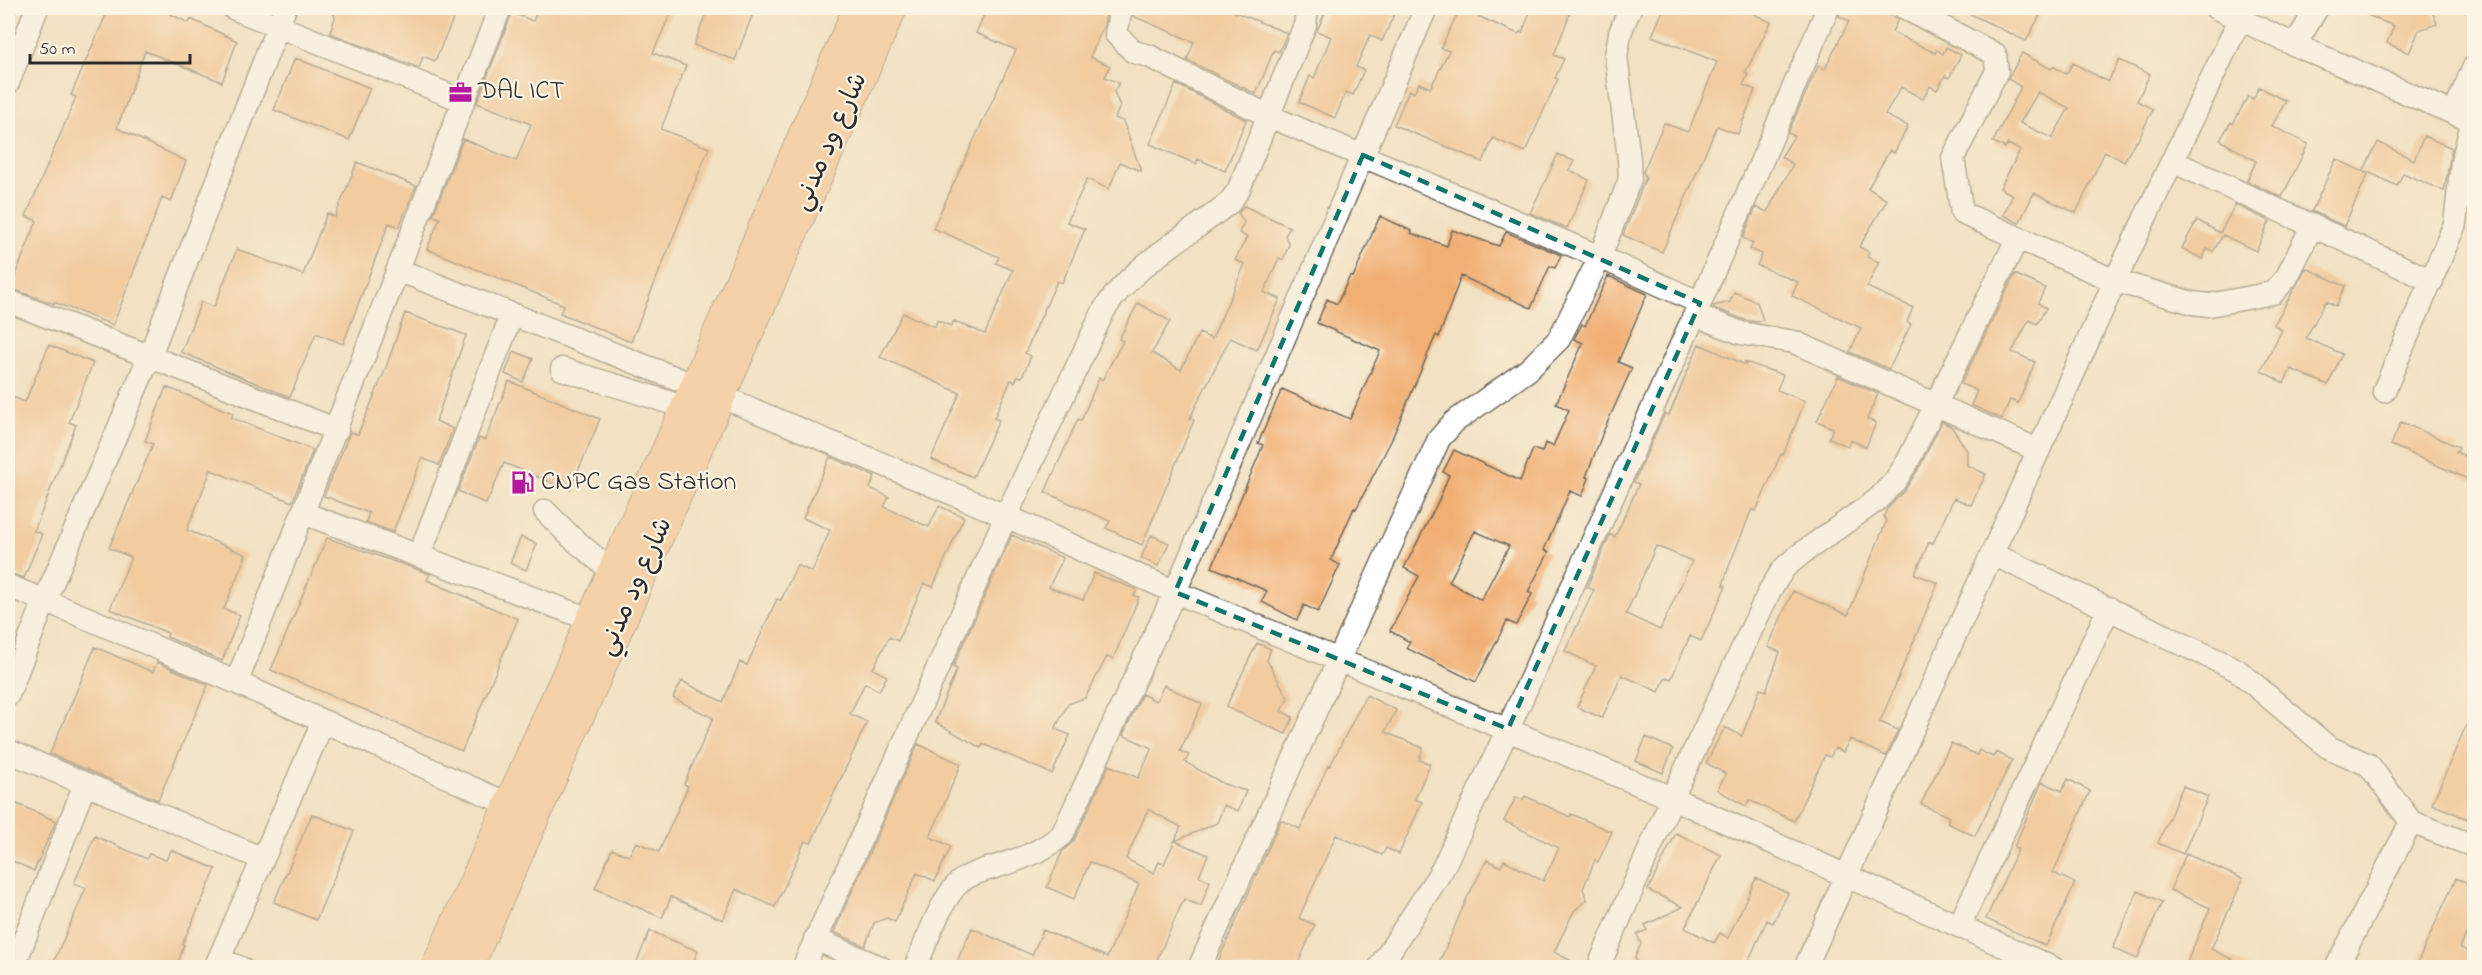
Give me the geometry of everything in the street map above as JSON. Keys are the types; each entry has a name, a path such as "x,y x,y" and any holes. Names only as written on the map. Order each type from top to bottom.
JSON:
{"highway":[{"name":"شارع ود مدني","path":"466,968 860,8"},
{"name":"شارع ود مدني","path":"438,968 614,573 890,8"}],"street":[{"path":"8,83 38,8"},
{"path":"233,8 282,16 464,101"},
{"path":"237,681 500,8"},
{"path":"1122,8 1116,34 1134,52 1149,56 1269,116 1600,256 1741,333 1794,342 2038,450"},
{"path":"803,968 1006,516 1104,310 1129,278 1230,202 1239,189 1305,26 1306,8"},
{"path":"915,968 947,897 960,881 1048,847 1062,835 1175,592 1426,8"},
{"path":"1199,968 1438,439 1454,422 1528,370 1559,339 1600,256 1630,179 1616,56 1620,33 1630,8"},
{"path":"1379,968 1442,870 1508,729 1698,309 1828,8"},
{"path":"1905,8 1995,54 1997,71 1953,158 1962,213 2115,281 2193,303 2209,305 2272,293 2287,277 2312,226"},
{"path":"2216,8 2295,45 2467,118"},
{"path":"2295,45 2317,8"},
{"path":"8,694 45,600 150,355 282,16"},
{"path":"1805,968 1845,874 1993,554 2115,281 2240,19"},
{"path":"2384,391 2455,224 2475,67"},
{"path":"2172,161 2432,281"},
{"path":"1599,968 1672,798 1770,590 1784,568 1877,500 1895,481 1908,461 2017,239"},
{"path":"398,270 512,314 701,397 1006,516 1175,592 1672,798 2053,968"},
{"path":"8,301 337,429"},
{"path":"419,556 512,314"},
{"path":"562,369 609,385 645,392 701,397"},
{"path":"545,511 571,537 614,573"},
{"path":"303,513 592,620"},
{"path":"1993,554 2237,670 2328,747 2369,765 2411,822 2475,846"},
{"path":"8,585 237,681 323,722 510,804"},
{"path":"1959,926 2109,608"},
{"path":"241,968 217,963 323,722"},
{"path":"8,751 263,859"},
{"path":"13,968 85,784"},
{"path":"2336,968 2411,822"},
{"path":"815,939 882,968"}],"highlighted area":[{"path":"1363,155 1700,303 1508,729 1175,592"}],"building":[{"path":"109,8 158,8 189,23 191,19 237,41 222,82 145,51 117,128 186,161 171,202 162,198 113,325 10,288 37,221 26,216 76,97 71,95"},
{"path":"332,8 426,8 453,19 435,61 423,56 419,68 330,33 335,18"},
{"path":"539,8 673,8 653,53 686,66 661,129 709,148 631,342 560,313 564,305 427,249 440,218 433,216 463,139 516,161 531,124 477,103 512,13 533,21"},
{"path":"708,8 755,8 735,60 694,45"},
{"path":"987,8 1107,8 1104,25 1090,57 1110,66 1105,77 1119,83 1114,92 1120,106 1115,118 1123,121 1141,171 1120,162 1109,189 1087,179 1067,222 1085,229 1062,283 1057,281 1025,353 1031,356 1022,377 1018,376 1015,382 1011,380 994,418 999,420 973,477 931,459 960,393 880,357 903,313 935,327 937,320 951,326 954,321 985,334 1013,270 996,263 999,257 933,228 1016,50 976,33"},
{"path":"1134,8 1225,8 1287,33 1279,52 1274,50 1256,94 1187,60 1194,42 1133,16"},
{"path":"1327,8 1397,8 1382,41 1370,35 1356,67 1364,70 1353,95 1346,92 1335,118 1299,102 1310,76 1314,78 1331,37 1317,31"},
{"path":"1460,8 1518,34 1522,33 1532,8 1572,8 1554,55 1564,59 1555,78 1558,79 1525,152 1493,138 1483,162 1394,125 1409,90 1414,93 1419,83 1430,88 1433,83 1449,51 1441,48"},
{"path":"1664,8 1741,8 1771,22 1745,73 1748,74 1743,85 1755,90 1738,134 1717,126 1662,252 1623,235 1646,177 1643,172 1664,123 1688,132 1717,62 1652,36"},
{"path":"1841,8 1874,8 1898,19 1892,32 1935,53 1937,50 1943,54 1946,47 1961,55 1949,78 1945,76 1937,90 1930,86 1923,99 1901,87 1885,115 1908,126 1894,153 1890,150 1868,188 1887,200 1859,247 1869,252 1867,257 1879,262 1867,287 1913,308 1907,322 1911,324 1889,369 1850,352 1861,328 1792,296 1798,282 1757,265 1762,254 1750,249 1753,243 1743,238 1756,207 1767,212 1793,164 1781,157 1794,136 1788,133 1819,65 1825,69 1849,21 1839,16"},
{"path":"1958,8 2044,8 2026,41"},
{"path":"2350,8 2431,8 2437,24 2419,30 2409,53 2387,43 2394,26"},
{"path":"2022,53 2051,69 2053,66 2066,74 2073,63 2108,82 2119,60 2150,74 2137,101 2153,109 2137,142 2135,141 2124,162 2105,151 2076,213 2034,193 2019,223 2003,215 2013,195 2000,188 2020,150 2008,144 2005,148 1993,142 2021,87 2008,79","holes":["2038,92 2069,108 2052,138 2020,123"]},
{"path":"295,58 370,88 349,140 274,110"},
{"path":"1176,84 1246,120 1225,171 1198,159 1196,164 1150,144"},
{"path":"2259,87 2286,101 2272,126 2308,144 2282,197 2247,181 2256,161 2220,140 2231,122 2233,124 2248,96 2253,99"},
{"path":"2424,136 2452,148 2444,191 2403,173 2397,186 2364,170 2378,142 2414,160"},
{"path":"1558,154 1574,161 1569,170 1589,180 1567,228 1530,213"},
{"path":"2336,159 2368,174 2344,226 2312,211"},
{"path":"357,162 416,186 399,227 389,223 343,344 316,333 290,397 181,352 201,302 214,307 237,249 303,275 327,213 335,217"},
{"path":"2235,205 2270,221 2256,251 2223,235 2213,252 2207,249 2202,259 2182,248 2197,220 2220,233"},
{"path":"1244,206 1290,227 1285,236 1289,244 1283,260 1279,258 1264,292 1280,299 1257,350 1230,338 1190,418 1194,420 1142,545 1106,528 1110,521 1045,492 1078,419 1081,421 1099,378 1102,380 1123,341 1119,339 1138,303 1170,321 1152,353 1181,370 1199,333 1212,339 1245,264 1235,260 1247,237 1239,233 1244,222 1238,213"},
{"path":"1380,216 1412,231 1411,233 1447,246 1452,230 1499,246 1506,232 1561,255 1555,268 1550,266 1531,308 1461,276 1439,337 1436,335 1391,441 1356,509 1354,508 1331,560 1340,565 1318,612 1304,605 1297,620 1262,602 1267,591 1212,567 1263,445 1258,443 1282,389 1350,419 1380,351 1317,323 1327,299 1337,304 1350,276 1353,277"},
{"path":"2306,268 2345,286 2336,306 2326,301 2306,338 2342,354 2328,385 2291,369 2284,383 2261,371 2282,330 2274,325"},
{"path":"2015,274 2045,288 2038,303 2046,308 2037,324 2029,320 2012,352 2035,362 2018,403 2010,400 2002,419 1971,405 1977,391 1961,384"},
{"path":"1608,276 1647,294 1618,362 1632,368 1603,432 1586,477 1589,478 1582,496 1570,491 1544,550 1549,552 1528,592 1532,594 1516,625 1507,621 1476,682 1406,648 1410,642 1390,631 1419,576 1404,568 1439,500 1449,475 1443,472 1454,450 1520,481 1533,449 1542,452 1545,443 1553,446 1569,410 1556,404 1583,343 1574,339 1582,324 1585,326","holes":["1475,531 1509,546 1481,600 1449,582"]},
{"path":"1734,292 1757,302 1763,320 1758,322 1745,320 1714,308 1713,306 1730,302"},
{"path":"405,313 466,335 436,421 453,429 439,465 422,458 393,532 366,522 369,513 324,496 350,432 358,434 384,373"},
{"path":"1699,344 1746,365 1745,362 1783,375 1777,390 1805,401 1783,455 1781,454 1756,511 1752,509 1730,563 1723,585 1726,586 1701,641 1690,636 1671,679 1666,677 1659,692 1622,675 1602,718 1577,707 1596,666 1565,651 1594,590 1587,587 1610,535 1615,537 1639,484 1634,482 1665,413 1669,415","holes":["1656,546 1692,561 1660,630 1626,614"]},
{"path":"49,345 93,363 69,422 76,425 34,531 42,534 24,578 8,573 8,487 14,472 8,471 8,395 25,402"},
{"path":"514,351 533,359 523,382 505,374"},
{"path":"1838,376 1878,394 1867,419 1876,423 1866,447 1850,440 1848,446 1829,438 1833,428 1817,421"},
{"path":"509,381 600,419 570,490 504,463 486,504 458,491 479,438 485,440"},
{"path":"166,387 233,413 232,418 313,450 292,502 211,470 187,530 246,555 224,609 240,615 222,661 167,637 168,633 110,609 131,557 109,548 153,444 145,441"},
{"path":"1942,422 1952,427 1967,451 1967,465 1986,474 1971,505 1954,498 1933,543 1929,542 1915,574 1938,583 1880,722 1898,730 1886,756 1850,739 1843,752 1835,748 1830,757 1825,755 1794,821 1749,800 1746,806 1717,790 1726,774 1706,763 1725,727 1742,736 1760,689 1766,691 1780,652 1768,647 1793,591 1848,615 1886,522 1884,516 1887,509 1905,490 1919,468"},
{"path":"2401,422 2459,447 2456,452 2475,461 2475,482 2391,445"},
{"path":"830,457 875,476 870,488 889,497 884,507 929,527 939,506 964,517 933,587 924,583 898,641 889,637 873,669 887,676 879,691 865,683 850,714 867,722 811,843 805,841 775,907 736,889 723,920 671,897 662,918 595,888 612,849 629,856 636,842 659,852 688,786 684,784 713,718 673,698 682,681 723,702 740,662 747,665 777,599 781,600 797,565 812,572 830,530 803,518"},
{"path":"1012,535 1063,558 1049,587 1083,600 1094,573 1137,590 1134,596 1139,597 1113,659 1107,657 1085,698 1068,704 1055,729 1070,735 1052,774 983,744 981,748 935,722 957,669 953,667"},
{"path":"1151,535 1169,543 1158,566 1141,558"},
{"path":"521,537 537,544 526,570 510,563"},
{"path":"327,538 430,574 427,580 518,619 462,751 271,670"},
{"path":"1257,643 1271,649 1267,660 1288,698 1281,711 1293,717 1286,734 1226,707"},
{"path":"95,647 153,672 157,662 208,685 158,800 50,754"},
{"path":"1164,685 1202,704 1180,751 1189,755 1185,762 1224,784 1246,791 1238,811 1224,805 1217,823 1175,841 1208,855 1199,876 1210,881 1201,906 1184,899 1153,968 954,968 972,928 1032,955 1043,930 1107,957 1139,884 1090,862 1074,899 1047,887 1062,852 1074,841 1109,765 1138,778 1152,748 1123,735 1142,694 1156,701","holes":["1148,809 1181,827 1164,864 1159,862 1154,873 1126,859"]},
{"path":"1366,695 1396,710 1385,732 1423,748 1419,760 1430,764 1415,799 1422,802 1399,854 1386,848 1382,855 1336,835 1299,918 1315,925 1296,968 1215,968 1281,820 1300,829 1328,765 1330,766"},
{"path":"2475,705 2475,822 2432,804"},
{"path":"1646,737 1673,749 1663,773 1636,761"},
{"path":"1951,743 1977,755 1979,750 1993,757 1996,752 2012,760 1975,836 1947,823 1949,817 1921,804"},
{"path":"918,744 961,764 930,837 951,846 935,881 917,873 895,922 887,918 874,923 865,946 834,932"},
{"path":"2068,779 2090,791 2053,873 2075,883 2046,946 1986,919 2018,849 2014,847 2042,782 2062,791"},
{"path":"2183,786 2208,797 2183,854 2158,843"},
{"path":"1525,796 1570,817 1571,814 1612,832 1598,862 1595,860 1583,889 1587,900 1574,911 1554,952 1585,968 1437,968 1466,900 1487,860 1501,867 1504,860 1543,881 1559,848 1504,821 1516,797 1523,800"},
{"path":"8,800 56,821 34,871 8,859"},
{"path":"312,814 354,831 316,920 274,902"},
{"path":"1676,833 1721,855 1685,928 1714,943 1720,933 1728,938 1756,878 1788,893 1773,923 1767,920 1745,968 1639,968 1635,957 1641,944 1637,934 1647,930 1645,925 1683,907 1648,890"},
{"path":"95,836 147,859 149,854 166,860 171,850 216,869 182,945 184,945 176,968 51,968 86,888 74,883"},
{"path":"2186,854 2243,879 2211,949 2251,968 2198,968 2187,962 2210,908 2170,890"},
{"path":"2456,878 2475,886 2475,916 2460,948 2475,955 2475,968 2415,968"},
{"path":"2138,891 2162,902 2137,959 2113,948"},
{"path":"650,931 698,951 691,968 634,968"}],"place":[{"name":"DAL ICT","path":"460,92"},
{"name":"CNPC Gas Station","path":"523,483"}]}
